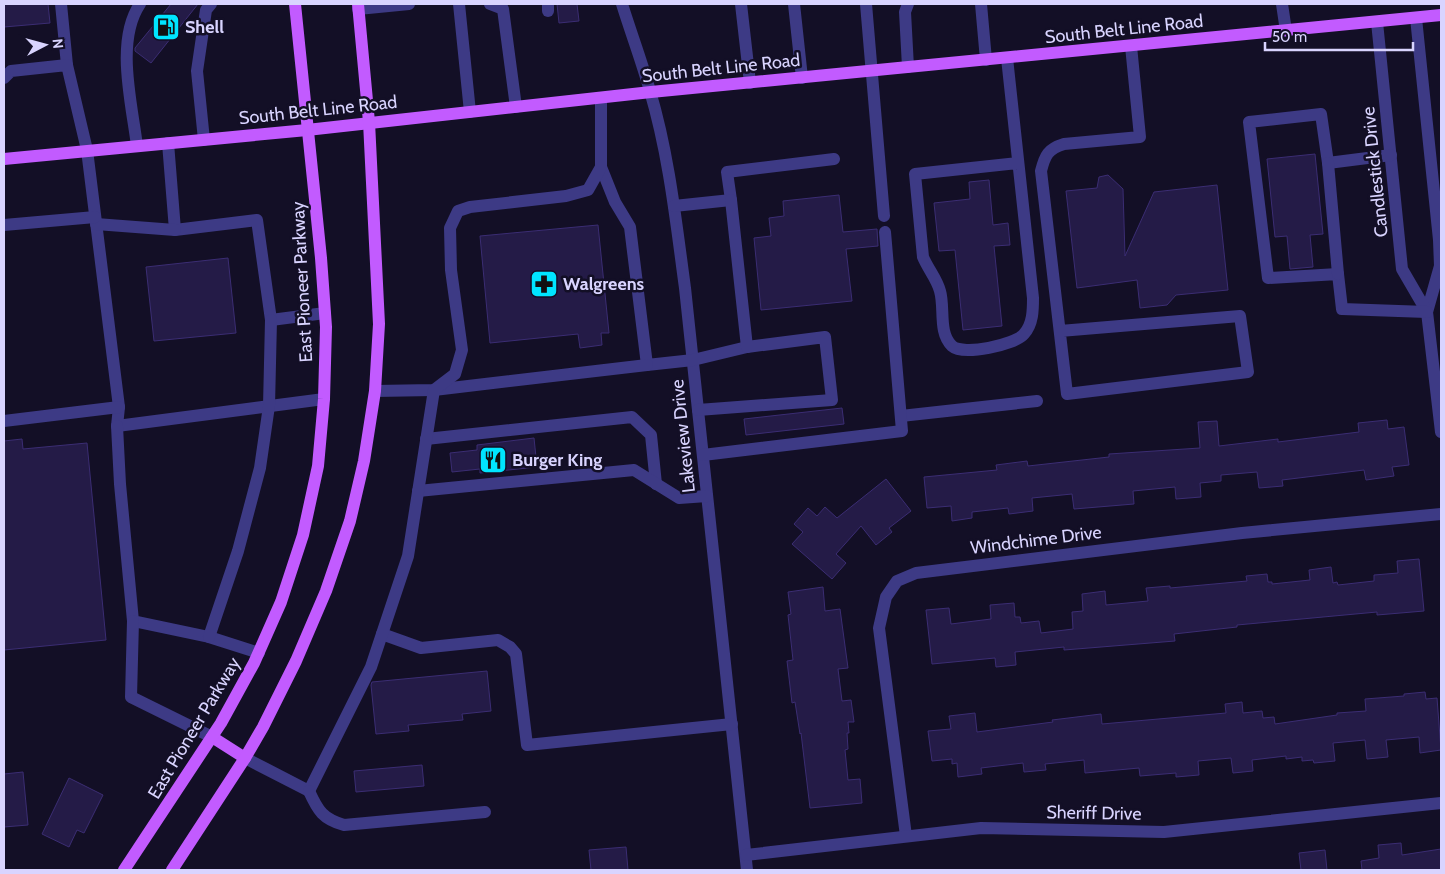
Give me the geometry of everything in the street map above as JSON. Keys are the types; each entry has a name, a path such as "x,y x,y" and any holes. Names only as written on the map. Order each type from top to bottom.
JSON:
{"main road":[{"name":"East Pioneer Parkway","path":"124,870 212,737 259,653 281,602 303,535 318,466 324,399 325,313 295,4"},
{"path":"172,870 245,758 263,727 296,661 326,590 350,521 364,461 375,392 379,324 369,122 358,6"},
{"name":"South Belt Line Road","path":"4,160 87,150 307,130 650,92 1441,16"},
{"path":"212,737 245,758"}],"street":[{"path":"61,4 68,65 87,150 119,407 117,426 120,484 133,621 131,697 212,737"},
{"path":"137,146 126,62 128,30 135,10 140,4"},
{"path":"204,140 197,71 206,10 211,4"},
{"path":"358,6 409,4"},
{"path":"459,4 470,112"},
{"path":"490,4 503,9 516,107"},
{"name":"Lakeview Drive","path":"622,4 650,92 666,159 674,206 693,360 747,870"},
{"path":"741,4 750,83"},
{"path":"794,4 802,78"},
{"path":"866,4 884,216"},
{"path":"908,4 904,12 908,68"},
{"path":"981,4 986,60"},
{"path":"1282,4 1286,31"},
{"name":"Candlestick Drive","path":"1416,18 1440,240 1440,266 1427,312 1441,432"},
{"name":"Candlestick Drive","path":"1378,22 1402,269 1427,312"},
{"path":"1060,331 1240,316 1248,372 1068,394 1060,331 1041,171 1044,159 1052,148 1064,144 1140,137 1131,46"},
{"path":"1006,58 1018,163 1033,298 1031,321 1023,336 1014,341 1000,346 964,351 953,347 945,336 940,291 928,270 924,257 915,174 1018,163"},
{"path":"4,78 11,71 68,65"},
{"path":"601,98 601,167 615,202 630,227 647,366"},
{"path":"1338,274 1268,278 1249,122 1321,114 1328,163 1342,309 1427,312"},
{"path":"168,143 175,230"},
{"path":"1328,163 1391,155"},
{"path":"747,347 727,172 834,159"},
{"path":"309,791 371,667 408,556 434,390 455,374 462,350 451,270 450,228 458,210 470,206 566,196 588,190 601,167"},
{"path":"674,206 731,200"},
{"path":"4,225 96,221 175,230 257,220 271,320 269,406 260,468 238,551 209,637"},
{"path":"703,455 902,431 885,232"},
{"path":"271,320 325,313"},
{"path":"375,392 434,390 647,366 693,360 747,347 824,337 832,400 698,410"},
{"path":"117,426 324,399"},
{"path":"901,416 1037,401"},
{"path":"4,421 119,407"},
{"path":"426,439 632,417 651,435 656,484"},
{"path":"418,491 634,470 679,498 707,496"},
{"name":"Windchime Drive","path":"906,836 879,628 886,597 896,581 926,571 1242,533 1441,514"},
{"path":"133,621 209,637 259,653"},
{"path":"382,634 421,648 498,640 510,647 516,654 527,745 732,724"},
{"path":"245,758 309,791 316,807 329,821 344,825 485,812"},
{"name":"Sheriff Drive","path":"746,856 982,828 1164,832 1441,803"}],"building":[{"path":"4,4 48,4 50,23 4,27"},
{"name":"Shell","path":"171,4 198,4 151,63 135,51 135,48"},
{"path":"557,4 577,4 579,21 559,23"},
{"path":"1315,154 1323,234 1310,235 1313,267 1290,269 1287,236 1275,237 1267,159"},
{"path":"1108,175 1123,189 1125,256 1154,192 1217,185 1228,290 1176,295 1167,305 1140,308 1137,280 1077,288 1066,191 1097,188 1099,177"},
{"path":"989,180 993,225 1008,223 1010,245 994,246 1002,326 963,330 955,250 939,251 934,203 970,199 969,182"},
{"path":"839,195 843,232 877,229 878,246 846,249 852,301 761,310 754,238 771,236 769,218 784,216 783,201"},
{"name":"Walgreens","path":"598,225 609,333 601,333 602,345 580,348 578,334 490,343 480,236"},
{"path":"228,258 236,333 154,341 146,267"},
{"path":"842,408 844,424 746,435 744,419"},
{"path":"1387,420 1388,429 1404,427 1409,465 1392,467 1394,476 1366,480 1364,470 1282,480 1283,486 1259,488 1257,472 1221,475 1221,481 1200,483 1201,497 1176,499 1175,487 1133,491 1134,504 1074,509 1072,494 1032,498 1033,511 1009,514 1008,508 972,512 972,518 952,521 951,506 927,508 924,477 997,470 996,465 1027,461 1028,466 1109,457 1109,454 1200,448 1198,422 1217,421 1219,446 1278,439 1278,442 1359,432 1358,423"},
{"name":"Burger King","path":"534,438 537,467 480,473 480,469 452,472 450,453 477,450 477,445"},
{"path":"22,439 23,449 87,443 106,640 4,650 4,441"},
{"path":"886,479 911,511 889,528 892,532 876,545 861,526 836,554 846,563 832,579 792,544 803,532 794,524 808,508 817,516 825,507 837,518"},
{"path":"1419,559 1424,611 1377,615 1377,612 1237,625 1237,627 1174,634 1175,641 1064,650 1064,647 1015,652 1016,665 996,667 995,658 932,664 926,610 949,608 951,624 991,619 990,605 1014,603 1015,617 1020,617 1021,623 1039,621 1041,633 1073,629 1072,612 1083,611 1082,594 1105,591 1106,605 1148,601 1146,588 1170,586 1170,588 1247,581 1246,576 1267,574 1268,582 1272,582 1272,584 1310,580 1309,570 1331,567 1333,583 1337,582 1338,585 1374,581 1374,575 1398,573 1397,561"},
{"path":"823,587 825,611 840,609 848,668 838,669 842,701 851,700 854,722 848,722 848,749 845,750 848,780 860,779 862,803 810,808 801,733 795,702 792,703 787,661 793,660 788,615 791,614 788,592"},
{"path":"487,671 491,711 462,714 463,720 408,725 409,731 376,734 372,682"},
{"path":"1425,692 1426,699 1437,698 1441,750 1420,753 1419,737 1386,740 1388,757 1367,759 1365,740 1333,743 1335,761 1314,763 1313,760 1302,761 1302,757 1286,759 1286,756 1252,760 1253,771 1233,773 1231,758 1198,761 1199,775 1176,777 1176,773 1140,776 1139,768 1085,773 1084,760 1045,764 1046,770 1024,772 1023,763 981,768 982,774 958,777 957,763 952,764 952,759 932,761 928,731 951,729 949,716 975,713 977,732 1101,714 1102,724 1226,713 1225,704 1242,702 1243,713 1262,711 1263,718 1274,717 1275,724 1337,715 1337,713 1366,711 1365,699 1404,696 1404,694"},
{"path":"422,765 424,786 356,792 354,771"},
{"path":"23,772 28,825 4,827 4,774"},
{"path":"69,778 103,795 84,833 77,830 69,847 42,834"},
{"path":"1401,843 1402,855 1441,849 1441,870 1362,870 1361,861 1379,858 1378,845"},
{"path":"626,847 628,870 591,870 589,850"},
{"path":"1325,850 1327,870 1301,870 1299,853"}],"place":[{"name":"Shell","path":"166,27"},
{"name":"Walgreens","path":"544,284"},
{"name":"Burger King","path":"493,460"}]}
